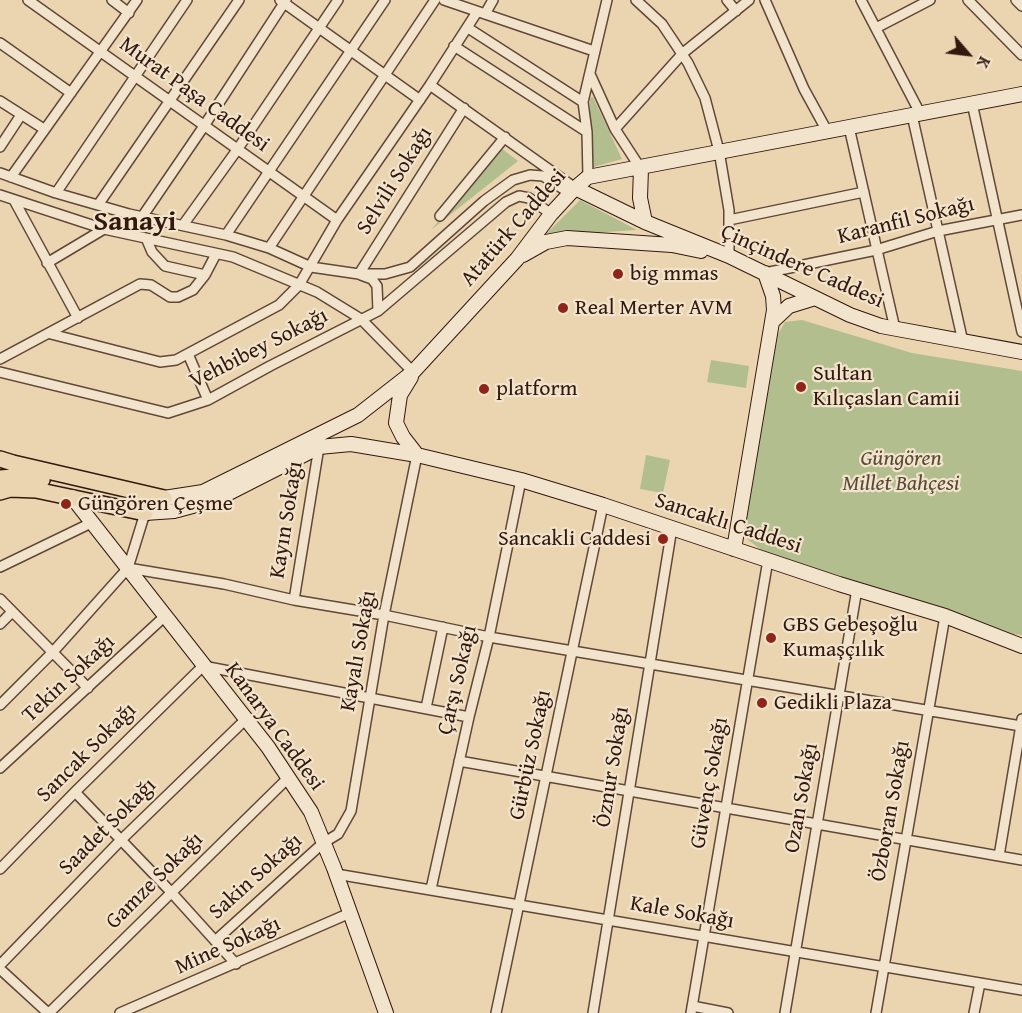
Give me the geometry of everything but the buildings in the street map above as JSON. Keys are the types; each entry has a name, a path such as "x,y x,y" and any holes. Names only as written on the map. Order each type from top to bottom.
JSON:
{"main road":[{"name":"Atatürk Caddesi","path":"164,498 203,492 358,415 413,372 517,259 551,214 588,177 641,169 719,151 1022,94"},
{"path":"641,169 640,198 645,222"},
{"name":"Çinçindere Caddesi","path":"573,191 729,256 850,315 881,326 1022,352"},
{"path":"517,259 546,242 567,238 672,245 729,256"},
{"path":"734,549 774,310 765,273"},
{"path":"772,322 789,306 815,298"},
{"path":"413,372 400,395 396,423 403,437 417,455"},
{"name":"Sancaklı Caddesi","path":"319,447 351,444 417,455 520,480 945,616 1022,646"},
{"path":"0,492 10,489 36,490 145,513 174,512 215,500 319,447"},
{"path":"0,459 13,464 164,498"},
{"path":"0,478 25,476 136,498 164,498"},
{"name":"Kanarya Caddesi","path":"72,497 268,747 311,812 386,1013"}],"street":[{"name":"Murat Paşa Caddesi","path":"28,0 337,220"},
{"path":"112,0 129,13"},
{"path":"11,177 137,0"},
{"path":"56,193 187,0"},
{"path":"98,205 239,0"},
{"path":"183,225 237,150 338,0"},
{"path":"226,235 385,0"},
{"path":"269,248 435,0"},
{"path":"444,0 594,51"},
{"path":"51,334 160,362 176,360 279,305 299,285 337,220 420,100 454,46 493,0"},
{"path":"588,177 587,132 583,102 608,0"},
{"path":"636,0 662,24 682,53 705,98 719,151 729,220 729,256"},
{"path":"727,0 736,11"},
{"path":"615,129 682,53 748,0"},
{"path":"765,0 804,89 827,131"},
{"path":"861,0 916,114 938,231 963,342"},
{"path":"876,28 930,0"},
{"path":"968,0 1022,55"},
{"path":"1016,0 1022,6"},
{"path":"142,216 204,126 283,1 420,100"},
{"path":"468,28 583,102"},
{"path":"0,43 70,93"},
{"path":"454,46 587,132"},
{"path":"590,74 615,129 641,169"},
{"path":"430,85 506,137 573,191"},
{"path":"0,101 44,129"},
{"path":"972,103 1022,332"},
{"name":"Selvili Sokağı","path":"359,274 464,108"},
{"path":"0,147 21,115"},
{"path":"849,127 895,329"},
{"path":"440,216 506,137"},
{"path":"0,173 98,205 226,235 269,248 311,267 359,274 385,274 410,267 484,201 513,180 530,175 543,176 573,191"},
{"path":"729,220 864,192"},
{"path":"0,195 104,229 233,257 317,292 361,319 413,372"},
{"name":"Vehbibey Sokağı","path":"0,372 168,413 208,400 378,310 506,202 519,196 529,198 551,214"},
{"path":"14,200 78,318"},
{"name":"Karanfil Sokağı","path":"765,273 876,250 938,231 1022,215"},
{"path":"47,263 104,229"},
{"path":"146,238 152,252 165,266 205,275"},
{"path":"0,346 3,358 140,284 151,285 170,297 178,297 193,291 216,254"},
{"path":"359,274 372,279 377,286 378,310"},
{"path":"188,354 208,400"},
{"name":"Kayın Sokağı","path":"294,600 319,447"},
{"name":"Kayalı Sokağı","path":"323,843 338,834 351,811 384,615 417,455"},
{"name":"Çarşı Sokağı","path":"431,889 489,637 520,480"},
{"name":"Gürbüz Sokağı","path":"496,1013 603,505"},
{"path":"0,705 52,653 128,568 145,513"},
{"path":"0,567 91,523"},
{"name":"Öznur Sokağı","path":"593,1013 672,528"},
{"name":"Güvenç Sokağı","path":"691,1009 768,560"},
{"path":"128,568 224,584 294,600 384,615 489,637 929,710 1021,722 1017,776 999,856"},
{"name":"Ozan Sokağı","path":"785,1013 857,589"},
{"path":"0,599 88,688"},
{"path":"0,624 12,612"},
{"name":"Özboran Sokağı","path":"876,1013 945,616"},
{"name":"Tekin Sokağı","path":"0,768 164,617"},
{"path":"426,708 443,627"},
{"path":"203,666 469,717"},
{"name":"Sancak Sokağı","path":"0,869 203,666"},
{"name":"Saadet Sokağı","path":"0,967 120,841 246,719"},
{"path":"459,761 1022,860"},
{"name":"Gamze Sokağı","path":"49,1013 288,778"},
{"path":"75,792 236,964"},
{"name":"Sakin Sokağı","path":"215,940 323,843"},
{"name":"Kale Sokağı","path":"336,874 1022,990"},
{"name":"Mine Sokağı","path":"120,1013 350,913"},
{"path":"0,967 49,1013"},
{"path":"974,1013 980,983"},
{"path":"691,1009 728,1013"}],"green space":[{"path":"593,97 622,159 590,168 590,98"},
{"path":"501,148 518,161 431,230"},
{"path":"580,200 637,230 575,234 539,241"},
{"name":"Güngören Millet Bahçesi","path":"802,320 912,353 1022,371 1022,635 1013,634 953,612 764,552 747,539 744,529 778,334 785,322"},
{"path":"711,360 749,366 746,388 707,382"},
{"path":"646,455 670,460 663,493 640,489"}],"place":[{"name":"big mmas","path":"618,274"},
{"name":"Real Merter AVM","path":"563,308"},
{"name":"Sultan Kılıçaslan Camii","path":"801,387"},
{"name":"platform","path":"484,389"},
{"name":"Güngören Çeşme","path":"66,504"},
{"name":"Sancakli Caddesi","path":"663,539"},
{"name":"GBS Gebeşoğlu Kumaşçılık","path":"771,638"},
{"name":"Gedikli Plaza","path":"762,703"}],"district":[{"name":"Sanayi","path":"135,223"}]}
